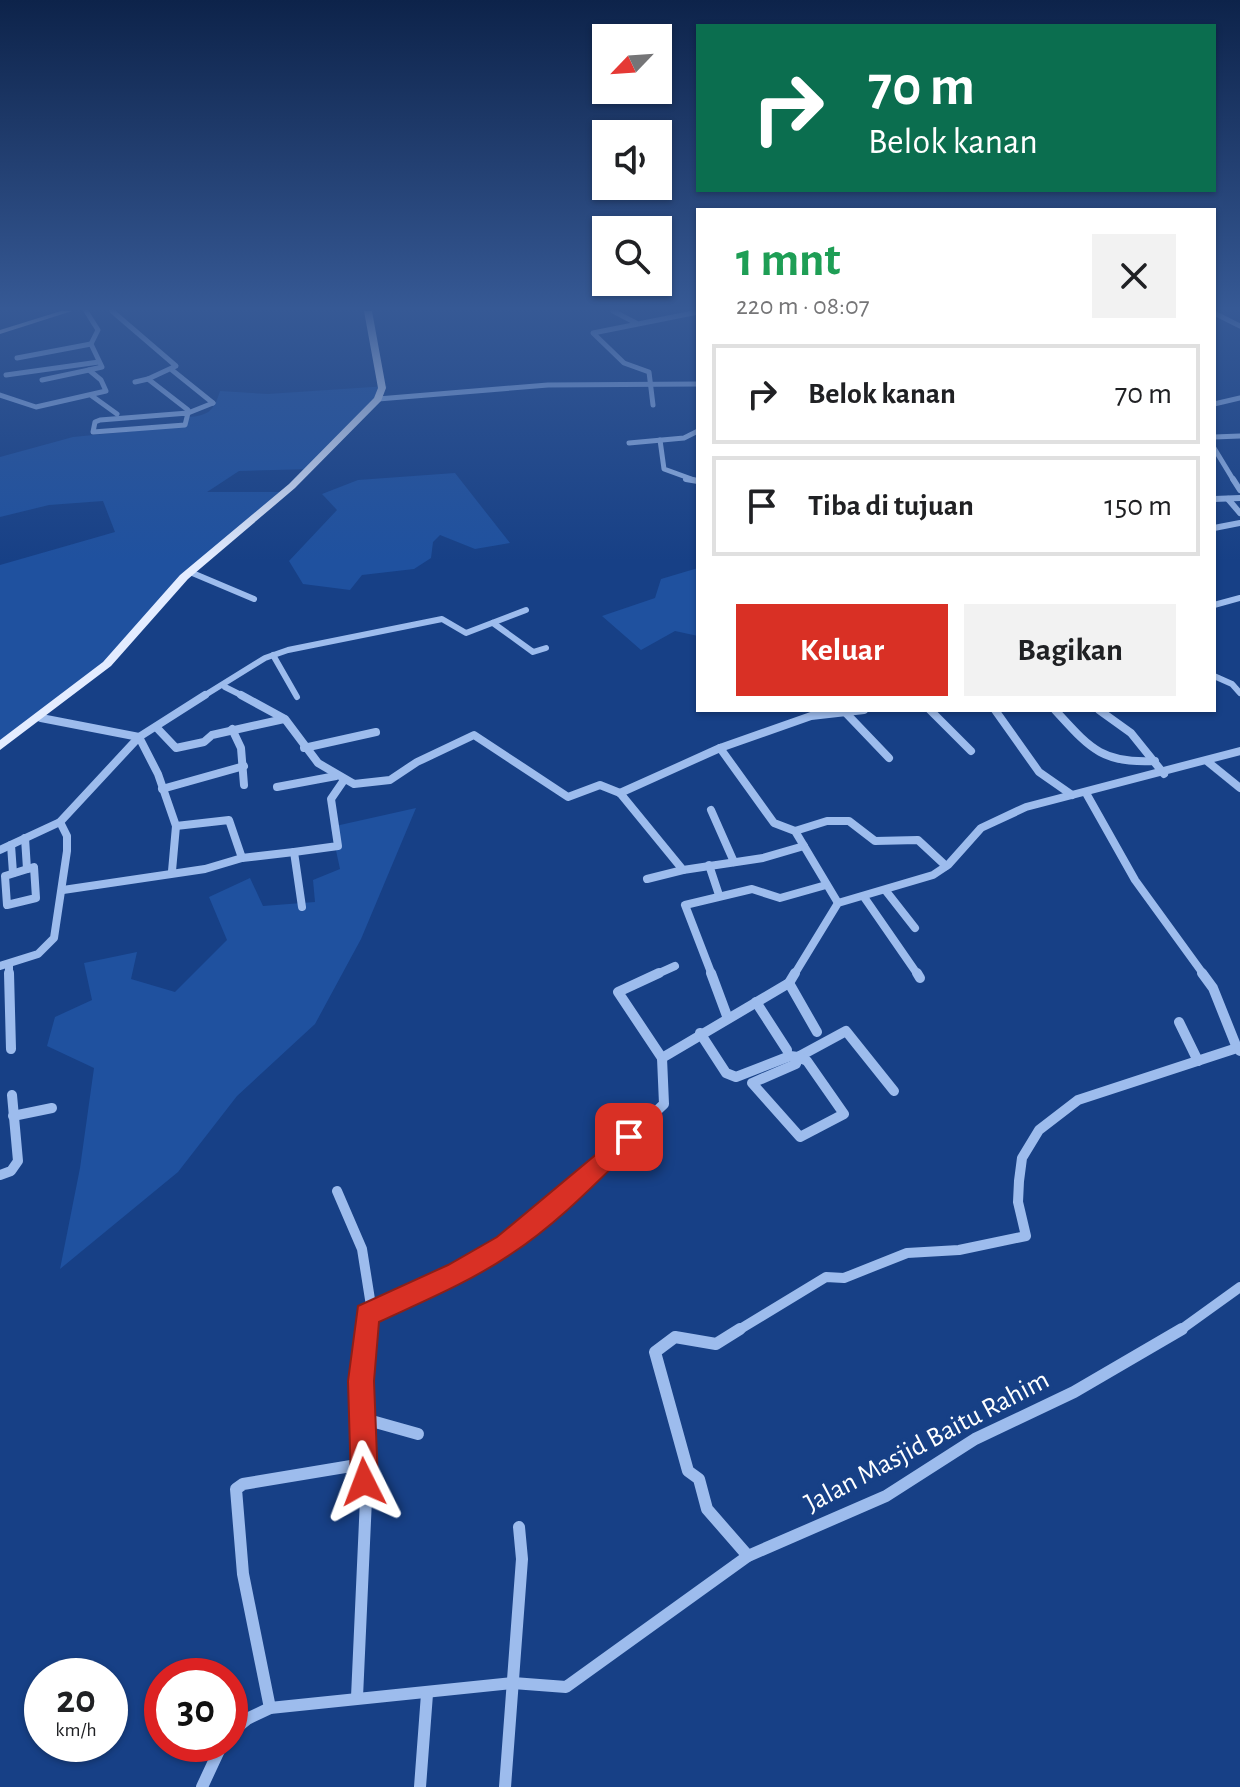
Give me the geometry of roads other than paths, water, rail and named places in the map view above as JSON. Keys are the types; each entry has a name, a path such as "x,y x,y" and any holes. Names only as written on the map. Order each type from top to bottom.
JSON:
{"main road":[{"path":"0,746 41,718 107,664 190,572 292,486 380,394"}],"street":[{"path":"0,395 31,407 95,394"},
{"path":"167,394 188,412"},
{"path":"188,412 185,425 93,432 95,422 100,420 188,412 213,403 202,394"},
{"path":"378,399 421,394"},
{"path":"653,394 653,405"},
{"path":"92,396 117,414"},
{"path":"1216,404 1239,399"},
{"path":"629,443 686,438 696,432"},
{"path":"1216,437 1240,436"},
{"path":"660,440 664,469 681,478 696,481"},
{"path":"1216,451 1240,490"},
{"path":"1231,476 1240,478"},
{"path":"1216,499 1240,498"},
{"path":"1228,499 1240,513"},
{"path":"1216,528 1240,523"},
{"path":"190,572 254,599"},
{"path":"1216,604 1240,598"},
{"path":"0,850 60,822 139,737 273,655 442,619 463,634 526,610"},
{"path":"493,623 533,652 546,648"},
{"path":"273,655 297,697"},
{"path":"1216,677 1232,684 1240,693"},
{"path":"225,687 285,719 304,748 340,778 360,785 384,782 417,762 474,735 568,797 600,785 620,793 683,870"},
{"path":"620,793 720,748 799,720 839,712"},
{"path":"845,712 889,758"},
{"path":"932,712 971,751"},
{"path":"996,712 1039,772 1072,795"},
{"path":"1057,712 1106,760 1123,764 1155,761"},
{"path":"1102,712 1131,733 1164,774"},
{"path":"41,718 139,737"},
{"path":"157,728 176,748 232,729 285,719"},
{"path":"232,729 241,748 244,785"},
{"path":"304,748 376,732"},
{"path":"139,737 176,826 172,871"},
{"path":"720,748 774,823 795,831 838,903"},
{"path":"662,1058 727,1016 789,983 838,903 933,875 946,866 971,836 988,824 1037,803 1164,774 1240,751"},
{"path":"1208,762 1240,788"},
{"path":"162,789 244,766"},
{"path":"277,787 340,778"},
{"path":"63,890 172,871 205,869 242,858 338,846 331,799 340,778"},
{"path":"748,1556 707,1509 699,1479 688,1471 657,1349 673,1337 683,1335 716,1344 826,1277 844,1278 907,1253 959,1250 1026,1236 1018,1202 1019,1181 1022,1158 1039,1130 1078,1100 1239,1049 1213,988 1135,880 1086,793"},
{"path":"711,810 734,862"},
{"path":"176,826 229,820 242,858"},
{"path":"795,831 827,821 849,821 875,841 918,840 946,866"},
{"path":"11,1049 4,965 38,954 49,945 56,932 67,836 60,822"},
{"path":"25,838 27,869"},
{"path":"11,845 13,873"},
{"path":"647,879 804,846"},
{"path":"294,852 302,907"},
{"path":"709,865 719,895"},
{"path":"34,867 37,897 7,905 5,876 27,869 34,867"},
{"path":"727,1016 684,908 689,903 752,889 780,898 826,885"},
{"path":"886,891 915,928"},
{"path":"864,897 920,978"},
{"path":"357,1697 366,1499 361,1418 366,1317 481,1261 572,1190 664,1104 662,1058 618,992 675,966"},
{"path":"789,983 817,1032"},
{"path":"756,1002 787,1050"},
{"path":"1179,1022 1198,1061"},
{"path":"700,1033 731,1076 798,1057 846,1031 851,1032 894,1091"},
{"path":"798,1057 807,1061 844,1114 800,1137 752,1083 796,1064 798,1057"},
{"path":"0,1175 11,1171 18,1161 12,1095"},
{"path":"13,1116 52,1108"},
{"path":"337,1191 351,1214 363,1248 372,1312"},
{"name":"Jalan Masjid Baitu Rahim","path":"248,1719 270,1708 357,1697 427,1694 513,1683 556,1688 573,1684 748,1556 886,1496 975,1439 1074,1392 1202,1318 1240,1287"},
{"path":"361,1418 418,1434"},
{"path":"270,1708 243,1574 236,1489 243,1484 363,1464"},
{"path":"505,1787 522,1559 519,1527"},
{"path":"420,1787 427,1694"},
{"path":"202,1787 214,1762"}]}
